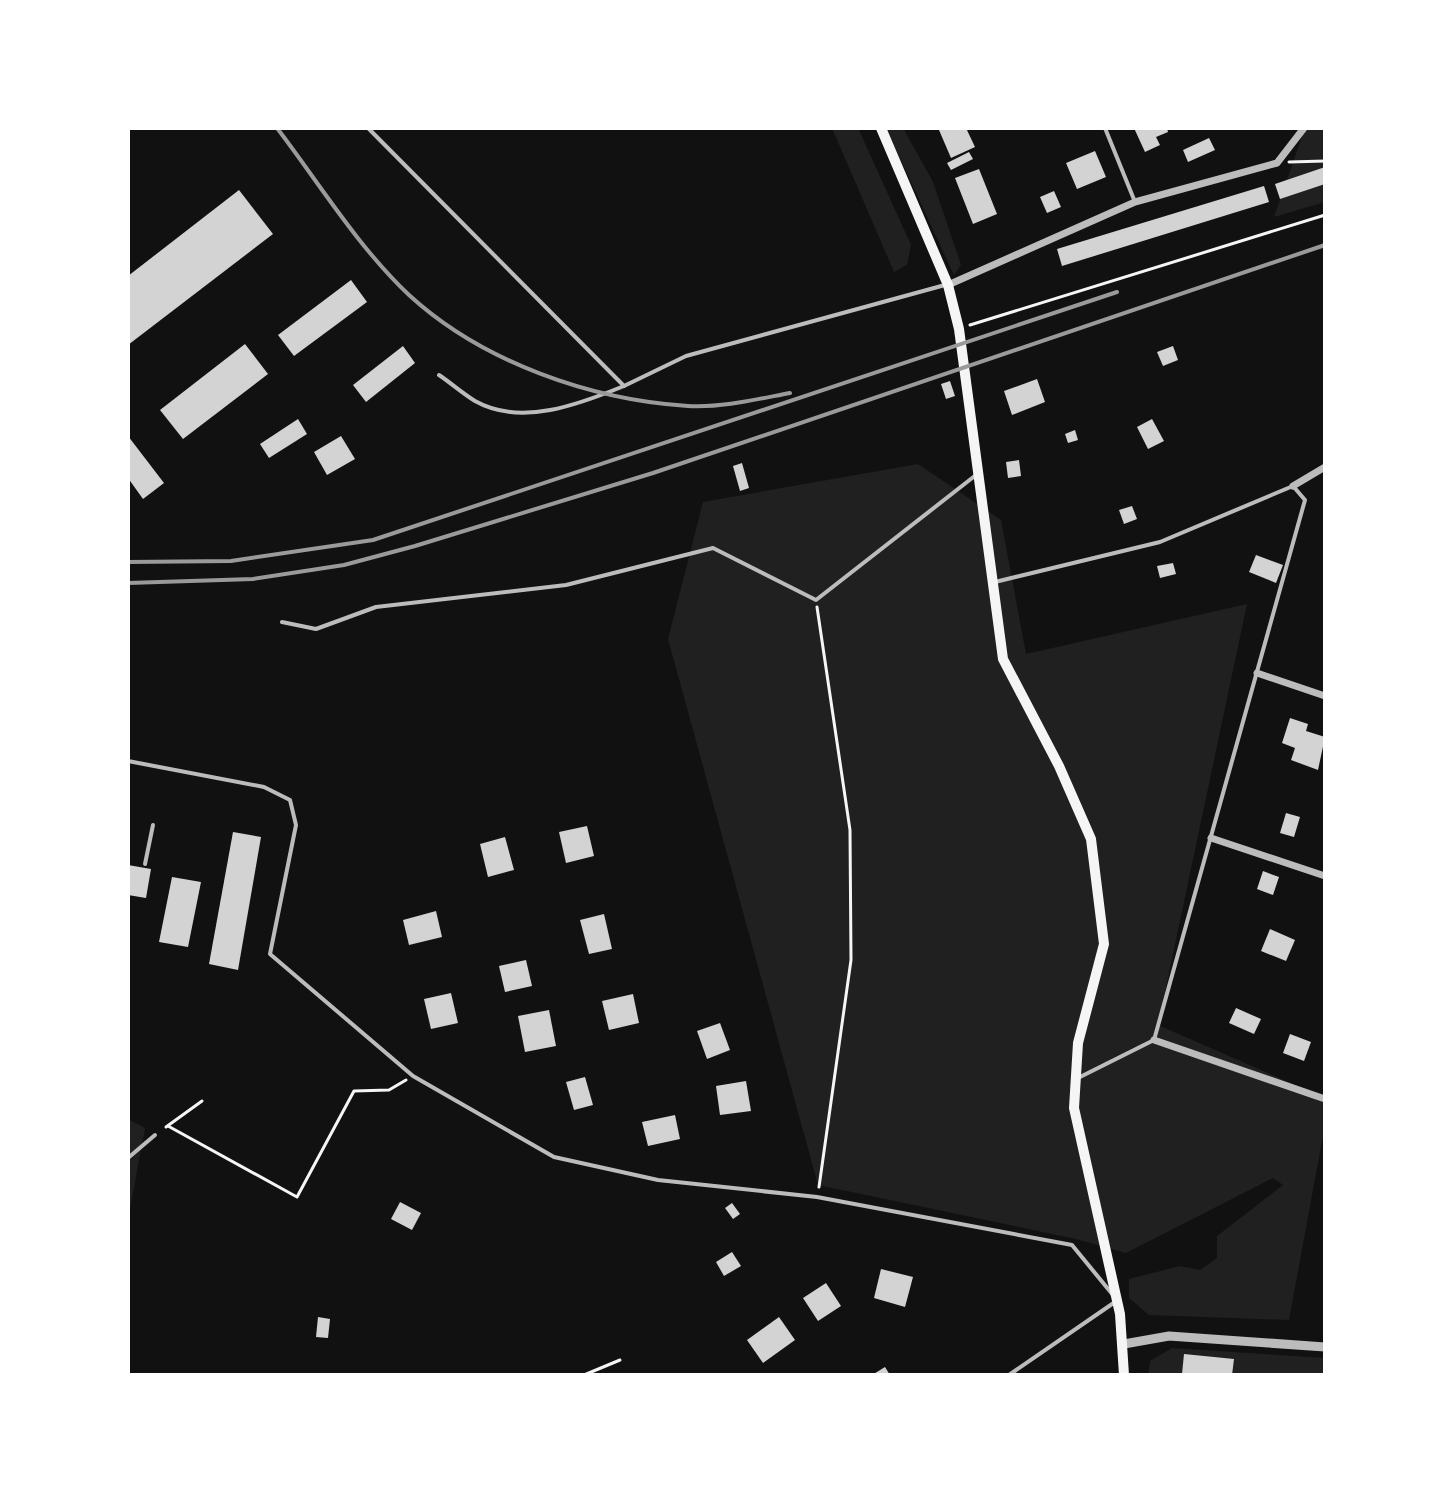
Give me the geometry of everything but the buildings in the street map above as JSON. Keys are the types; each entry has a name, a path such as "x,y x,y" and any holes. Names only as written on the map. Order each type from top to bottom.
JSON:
{"main road":[{"path":"881,128 948,285 959,329 976,475 1003,659 1059,766 1091,839 1104,944 1078,1043 1074,1108 1117,1300 1124,1344 1124,1375"}],"street":[{"path":"948,285 1135,202 1277,163 1303,129"},
{"path":"1293,486 1325,467"},
{"path":"1257,673 1325,696"},
{"path":"1211,838 1325,876"},
{"path":"1154,1040 1325,1099"},
{"path":"1124,1344 1169,1336 1325,1347"}],"lane":[{"path":"368,128 624,386"},
{"path":"1105,128 1135,202"},
{"path":"439,375 477,402 521,414 581,404 686,356 948,285"},
{"path":"282,622 316,629 376,607 566,585 713,548 816,600 976,475"},
{"path":"993,582 1160,542 1293,486 1305,500 1154,1040 1076,1079"},
{"path":"128,761 264,787 290,800 296,825 270,954 413,1076 554,1157 658,1180 817,1197 1072,1245 1117,1300 1009,1375"},
{"path":"145,864 153,825"},
{"path":"128,1158 155,1135"}],"path":[{"path":"1277,163 1325,161"},
{"path":"959,329 1325,215"},
{"path":"816,600 850,830 851,960 817,1197"},
{"path":"168,1126 297,1197 354,1091 389,1090 413,1076"},
{"path":"155,1135 202,1101"},
{"path":"584,1375 620,1360"}],"shaded area":[{"path":"832,128 858,128 911,245 907,265 894,272"},
{"path":"886,128 903,128 933,182 961,265 954,275"},
{"path":"1305,128 1325,128 1325,202 1274,217"},
{"path":"918,464 1001,520 1026,654 1247,604 1158,1025 1325,1098 1325,1125 1289,1320 1149,1315 1129,1298 1129,1279 1180,1266 1200,1270 1217,1258 1217,1236 1283,1185 1273,1178 1126,1253 1076,1239 818,1185 668,639 703,502"},
{"path":"128,1119 145,1128 128,1219"},
{"path":"1172,1348 1325,1358 1325,1375 1148,1375 1150,1361"}],"railway":[{"path":"277,128 356,236 390,276 438,319 504,358 576,386 651,402 713,406 790,393"},
{"path":"128,583 253,579 344,565 415,546 653,473 1325,245"},
{"path":"128,562 231,561 373,540 1117,292"}]}
